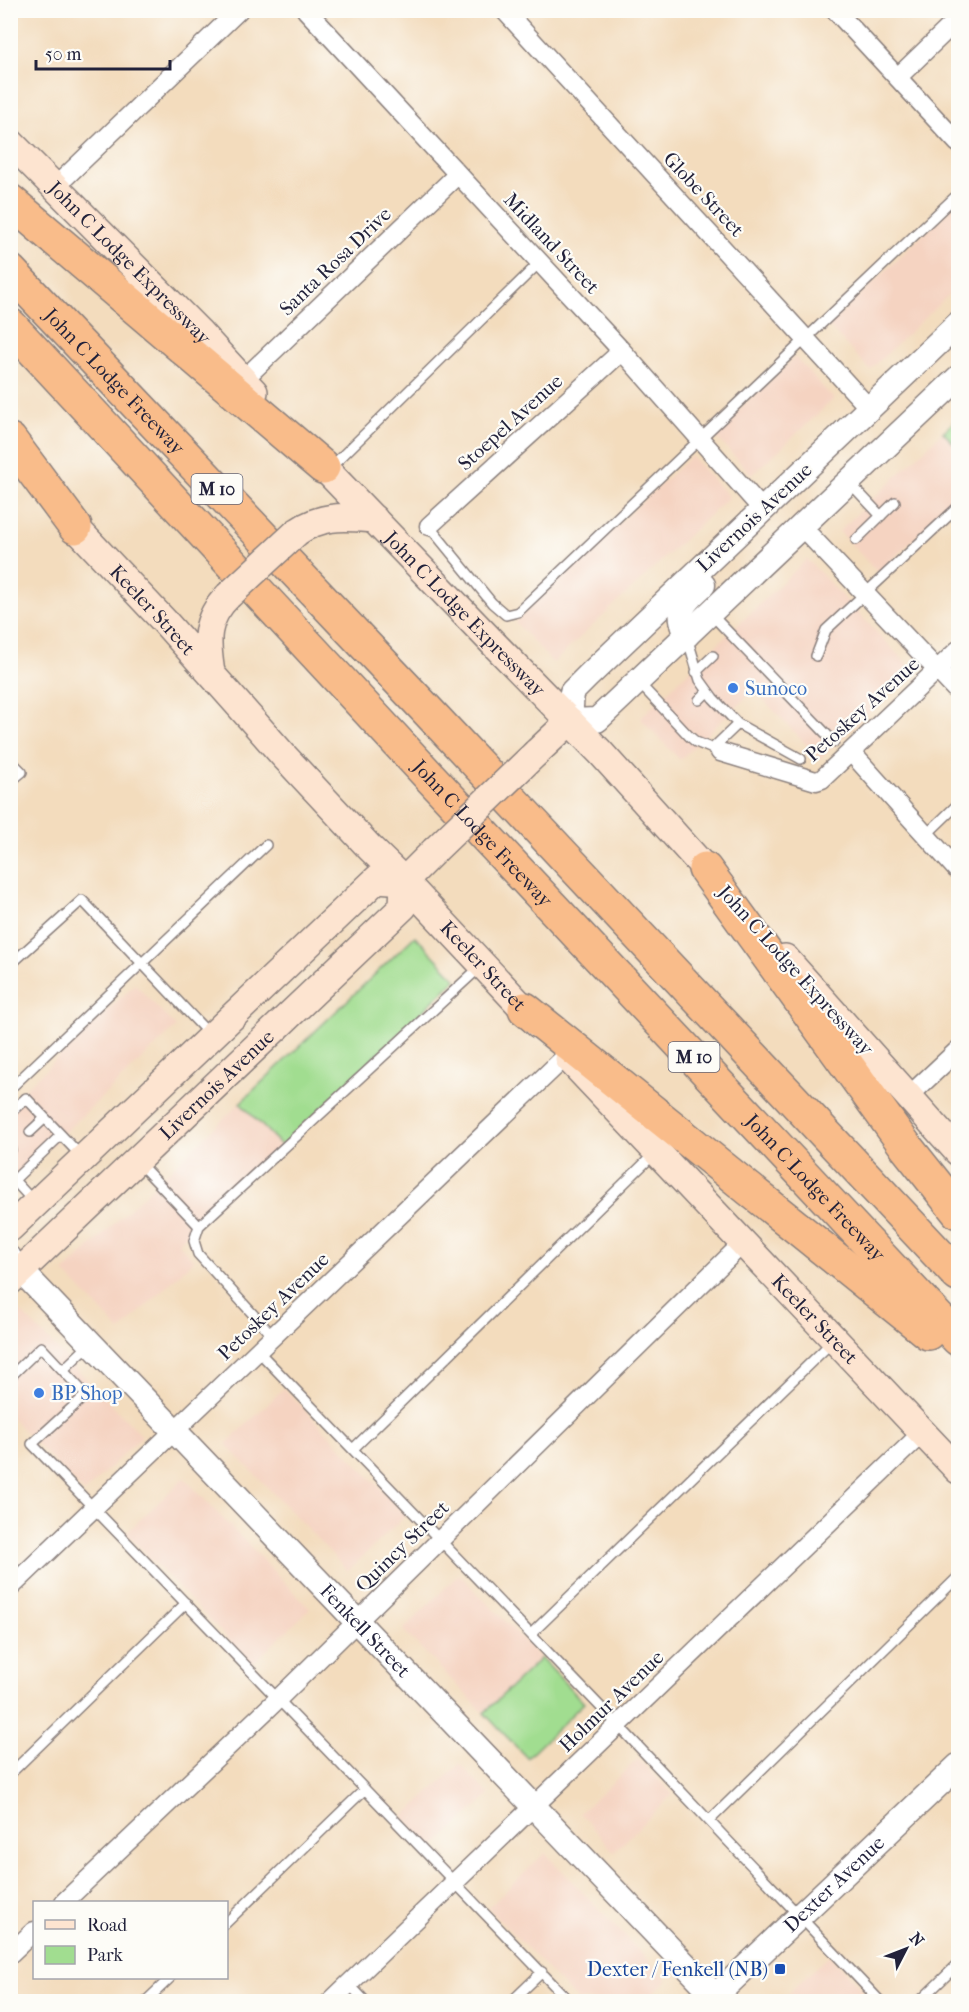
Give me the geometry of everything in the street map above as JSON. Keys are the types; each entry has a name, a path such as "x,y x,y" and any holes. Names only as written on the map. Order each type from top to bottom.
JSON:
{"highway":[{"path":"10,201 325,469"},
{"name":"John C Lodge Freeway","path":"10,271 431,714 958,1275"},
{"name":"John C Lodge Freeway","path":"10,325 437,785 958,1339"},
{"path":"10,440 75,527"},
{"path":"705,869 907,1148 958,1212"},
{"path":"525,1009 917,1323 958,1361"}],"main road":[{"name":"John C Lodge Expressway","path":"10,142 198,332 325,469 611,763 958,1152"},
{"name":"Keeler Street","path":"10,459 211,673 283,755 370,848 404,881 656,1152 958,1470"},
{"path":"211,673 208,643 211,619 216,607 297,532 310,523 323,518 374,519"},
{"path":"404,881 570,721"},
{"name":"Livernois Avenue","path":"10,1228 377,879 404,881 403,907 72,1223 14,1270"},
{"path":"72,1223 110,1167 259,1026 263,1015 251,999"}],"street":[{"path":"56,187 239,10"},
{"name":"Midland Street","path":"306,10 622,351 762,509"},
{"name":"Globe Street","path":"504,10 870,409"},
{"path":"835,10 958,143"},
{"path":"898,77 958,19"},
{"name":"Santa Rosa Drive","path":"243,380 458,174"},
{"name":"Livernois Avenue","path":"958,324 572,692 570,721 597,720 958,378"},
{"name":"Stoepel Avenue","path":"429,526 622,351"},
{"path":"687,635 681,621 680,613 683,605 780,512 820,455"},
{"path":"801,526 958,692"},
{"name":"Petoskey Avenue","path":"716,751 816,781 822,779 958,650"},
{"path":"851,752 958,871"},
{"path":"909,1096 958,1050"},
{"name":"Petoskey Avenue","path":"10,1588 566,1056"},
{"name":"Quincy Street","path":"65,1901 278,1699 742,1243"},
{"name":"Fenkell Street","path":"14,1270 174,1431 715,2000"},
{"name":"Holmur Avenue","path":"330,2001 923,1432"},
{"name":"Dexter Avenue","path":"715,2000 958,1766"},
{"path":"10,1954 33,1932"}],"lane":[{"path":"429,526 492,603 506,615 518,612 958,194"},
{"path":"325,469 539,263"},
{"path":"848,481 881,516"},
{"path":"856,540 895,502"},
{"path":"816,656 826,630 958,507"},
{"path":"710,612 834,742"},
{"path":"687,635 696,677 720,706 738,724 801,759"},
{"path":"696,677 713,656"},
{"path":"638,681 689,736 696,742 716,751 738,724"},
{"path":"699,700 708,691"},
{"path":"663,709 672,702"},
{"path":"712,714 720,706"},
{"path":"676,722 684,714"},
{"path":"689,736 697,729"},
{"path":"777,770 782,748"},
{"path":"10,760 22,772 10,782"},
{"path":"926,835 958,804"},
{"path":"10,1081 14,1085 266,845"},
{"path":"10,965 82,900 212,1037"},
{"path":"273,1336 198,1254 194,1241 199,1226 483,965"},
{"path":"10,1113 26,1098 83,1159"},
{"path":"30,1132 45,1118"},
{"path":"36,1204 12,1178 61,1134"},
{"path":"353,1449 656,1152"},
{"path":"137,1161 199,1226"},
{"path":"531,1634 834,1339"},
{"path":"63,1370 90,1344"},
{"path":"10,1377 25,1356 41,1347 86,1395 32,1444 570,2001"},
{"path":"258,1351 881,2001"},
{"path":"709,1821 958,1577"},
{"path":"10,1774 186,1603"},
{"path":"228,1921 365,1789"},
{"path":"919,2001 958,1964"},
{"path":"511,2001 542,1972"},
{"path":"145,2001 168,1979"},
{"path":"348,1983 366,2001"}],"shaded area":[{"path":"958,201 958,286 870,370 828,326"},
{"path":"795,357 834,399 752,475 713,434"},
{"path":"943,432 958,448 958,497 878,573 839,531"},
{"path":"691,456 729,497 553,663 515,622"},
{"path":"807,559 913,670 820,759 754,690 680,760 640,718"},
{"path":"135,984 176,1027 11,1183 11,1098 13,1100"},
{"path":"240,1103 282,1146 178,1243 194,1260 120,1331 64,1272"},
{"path":"20,1311 142,1436 84,1493 11,1417 11,1320"},
{"path":"284,1388 406,1515 348,1571 226,1444"},
{"path":"184,1478 310,1609 252,1664 126,1533"},
{"path":"459,1574 541,1658 484,1713 403,1630"},
{"path":"638,1759 673,1794 614,1852 580,1813"},
{"path":"460,1764 489,1795 432,1849 403,1817"},
{"path":"545,1853 667,1980 645,2001 578,2001 488,1908"},
{"path":"829,1955 873,2001 780,2001"}],"green space":[{"path":"958,418 958,448 943,432"},
{"path":"415,936 456,979 282,1146 240,1103"},
{"path":"541,1658 584,1703 527,1758 484,1713"}],"place":[{"name":"Sunoco","path":"733,688"},
{"name":"BP Shop","path":"39,1393"},
{"name":"Dexter / Fenkell (NB)","path":"780,1969"}]}
